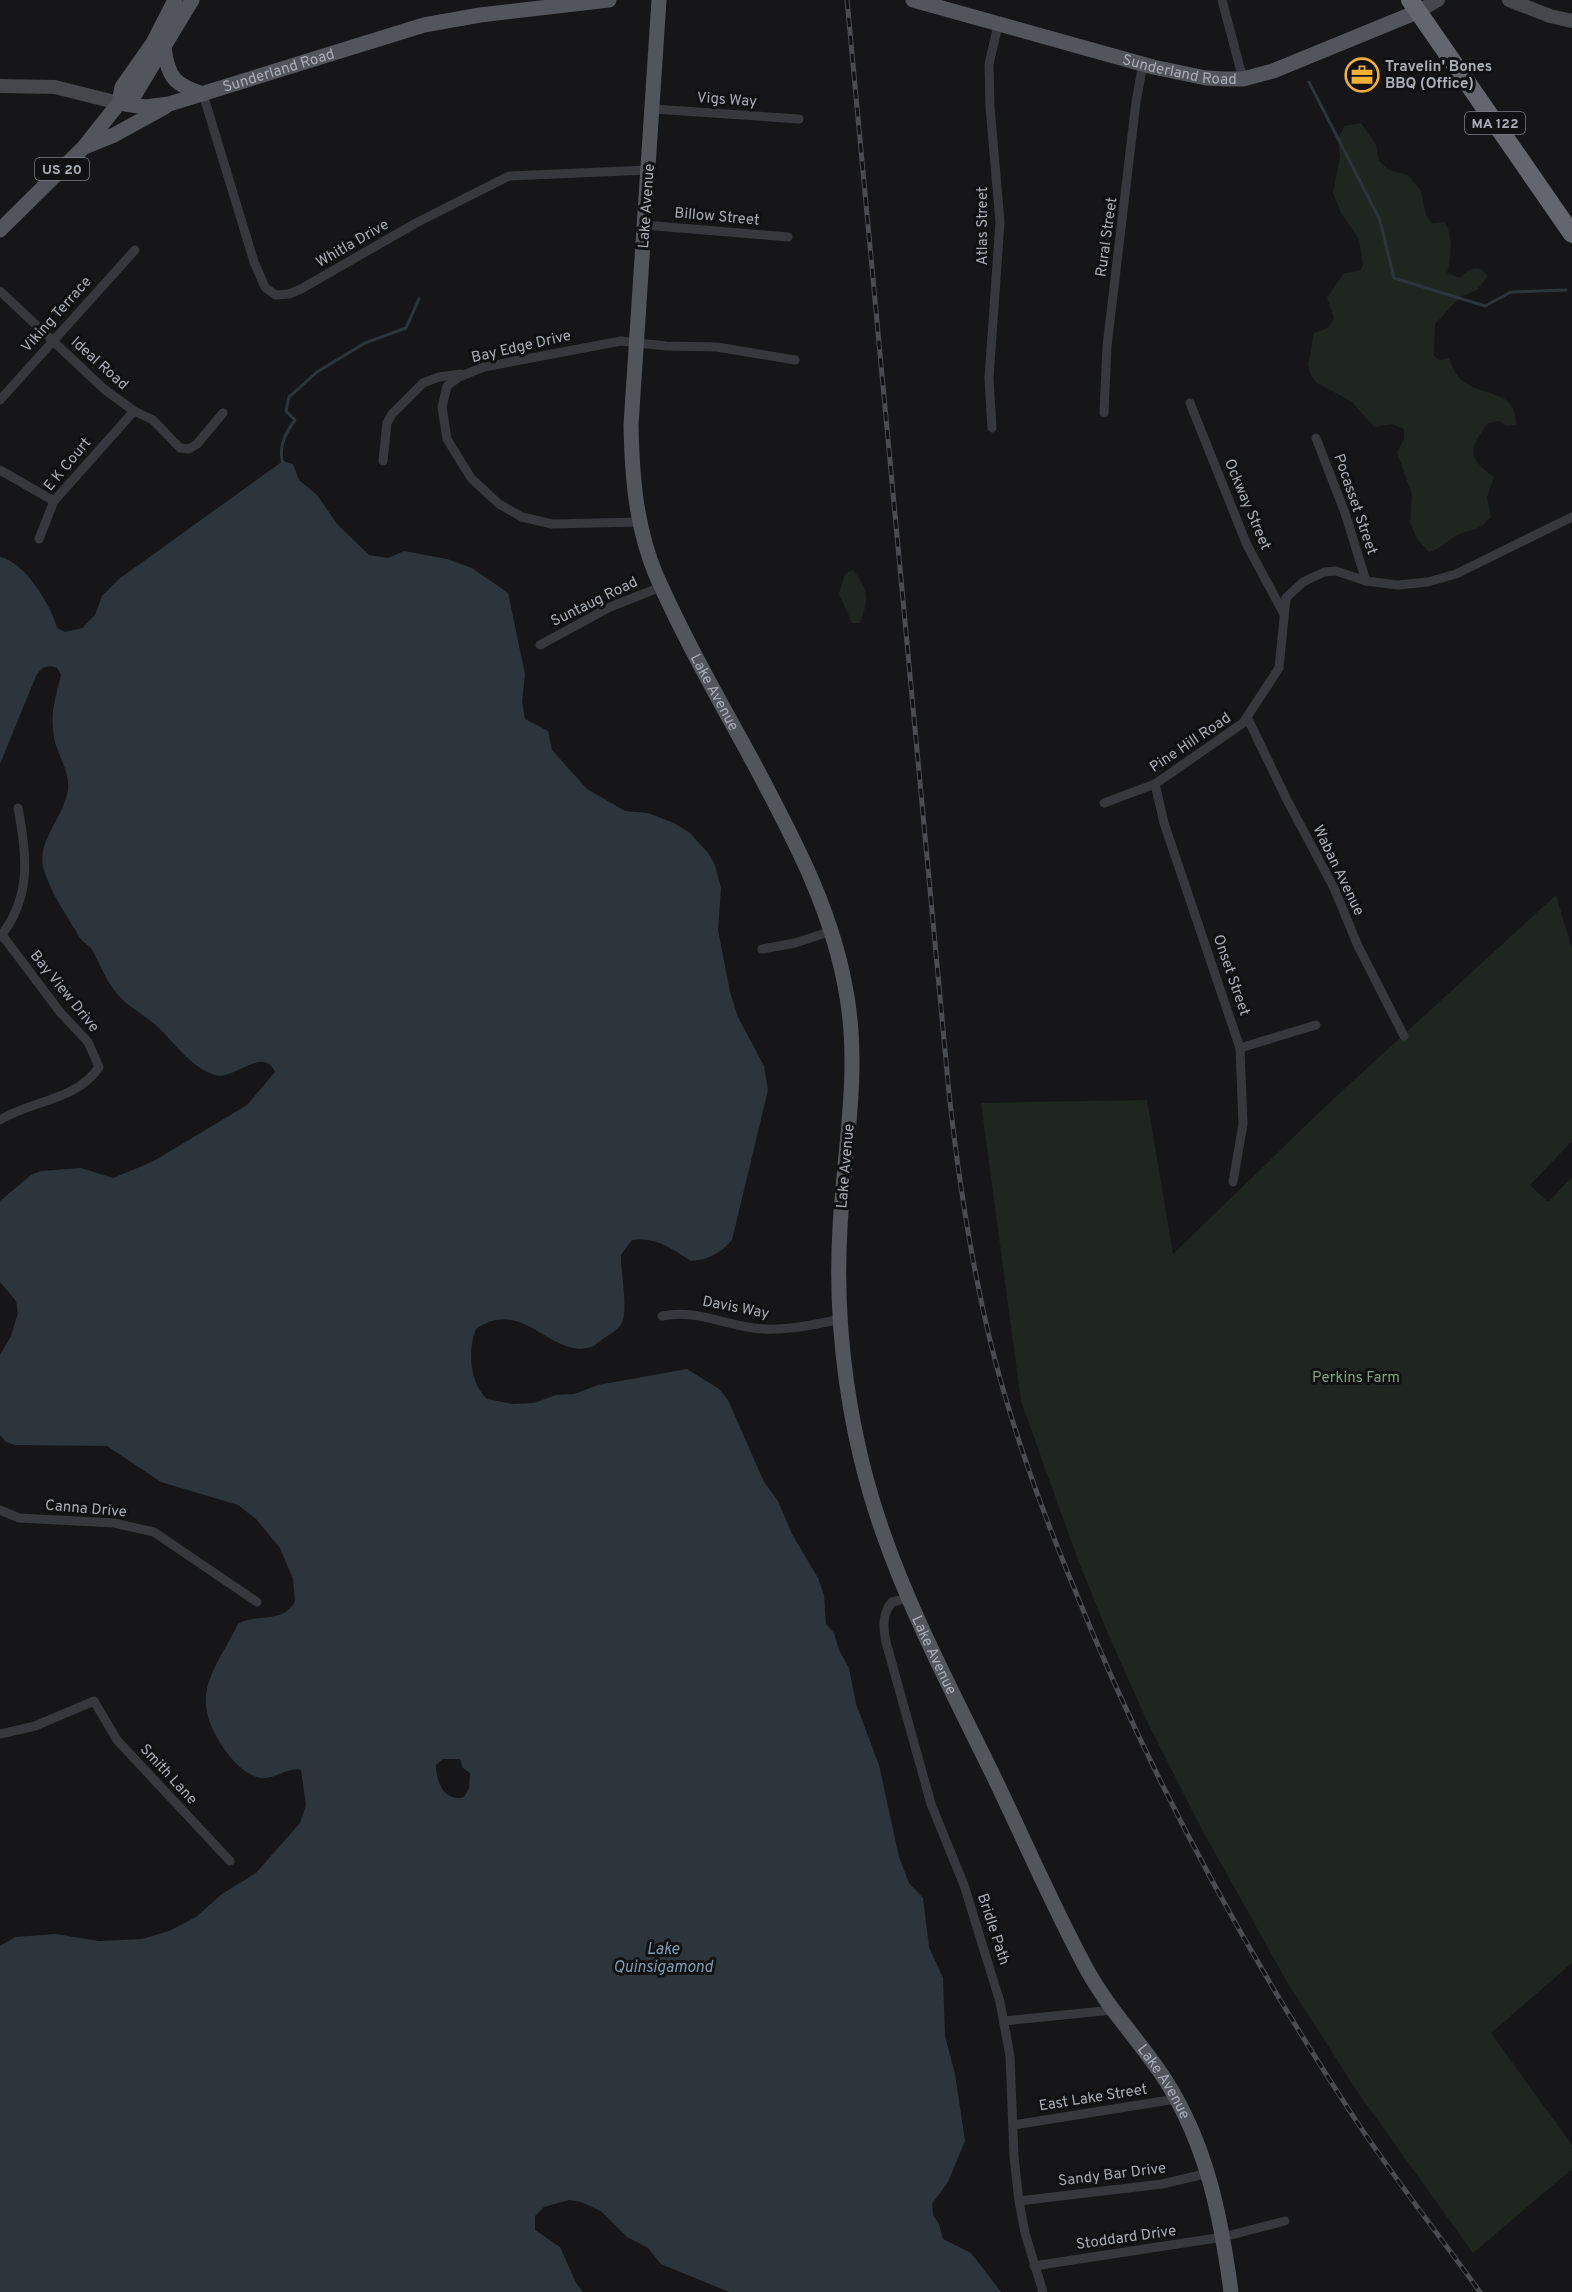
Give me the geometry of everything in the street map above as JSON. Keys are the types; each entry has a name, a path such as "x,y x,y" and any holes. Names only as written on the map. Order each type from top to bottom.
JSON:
{"highway":[{"name":"MA 122","path":"1414,6 1572,234"}],"main road":[{"name":"US 20","path":"119,103 122,87 153,43 175,0"},
{"name":"US 20","path":"0,230 84,147 119,103 135,94 192,0"},
{"name":"Sunderland Road","path":"119,103 145,107 169,104 423,25 480,15 609,0"},
{"name":"Lake Avenue","path":"659,0 631,425 633,480 639,522 661,587 799,850 832,931 847,996 853,1066 840,1226 841,1319 851,1405 867,1479 883,1533 909,1598 1079,1955 1113,2010 1159,2071 1194,2133 1209,2173 1223,2237 1231,2292"},
{"name":"Sunderland Road","path":"913,0 1143,64 1206,78 1244,79 1273,71 1414,6"},
{"path":"164,48 168,70 176,82 203,94"},
{"path":"84,147 114,135 169,104"}],"street":[{"name":"Sunderland Road","path":"1414,6 1438,0"},
{"path":"1509,0 1550,16 1572,21"},
{"path":"1221,1 1244,79"},
{"name":"Atlas Street","path":"992,429 989,378 1000,222 988,71 998,25"},
{"name":"Rural Street","path":"1104,413 1107,346 1136,102 1143,64"},
{"path":"0,86 55,87 119,103"},
{"name":"Whitla Drive","path":"203,94 254,262 265,286 275,295 289,294 301,289 436,212 509,176 649,171"},
{"name":"Vigs Way","path":"653,109 800,118"},
{"name":"Billow Street","path":"644,225 788,237"},
{"name":"Viking Terrace","path":"0,400 135,250"},
{"name":"Ideal Road","path":"0,291 104,389 134,411 153,420 185,450 207,436 223,413"},
{"name":"Bay Edge Drive","path":"639,522 552,524 522,517 489,496 460,463 445,429 442,407 444,392 459,376 588,346 621,341 636,344 717,346 795,360"},
{"path":"383,461 387,423 416,389 439,376 470,373"},
{"name":"Ockway Street","path":"1190,403 1247,545 1284,614"},
{"name":"E K Court","path":"39,539 54,501 134,411"},
{"name":"Pocasset Street","path":"1316,438 1345,513 1366,581"},
{"path":"0,470 54,501"},
{"name":"Pine Hill Road","path":"1104,802 1155,784 1197,753 1229,735 1247,717 1280,668 1286,598 1313,576 1336,571 1366,581 1414,584 1456,574 1572,517"},
{"name":"Suntaug Road","path":"540,645 610,607 661,587"},
{"name":"Waban Avenue","path":"1247,717 1287,800 1334,888 1361,951 1404,1036"},
{"name":"Onset Street","path":"1155,784 1166,830 1240,1048 1242,1124 1233,1182"},
{"path":"1,936 18,908 26,878 25,844 18,808"},
{"path":"762,949 795,943 832,931"},
{"name":"Bay View Drive","path":"0,1120 61,1095 91,1076 99,1067 88,1042 60,1012 1,936"},
{"path":"1240,1048 1316,1025"},
{"name":"Davis Way","path":"662,1316 690,1314 764,1330 801,1327 841,1319"},
{"name":"Canna Drive","path":"0,1510 19,1518 114,1523 154,1532 257,1602"},
{"name":"Bridle Path","path":"909,1598 897,1600 889,1605 884,1620 886,1642 931,1804 966,1892 1004,2022 1019,2201 1034,2266 1043,2292"},
{"name":"Smith Lane","path":"0,1734 35,1726 94,1701 117,1740 230,1861"},
{"path":"1004,2022 1113,2010"},
{"name":"East Lake Street","path":"1014,2125 1176,2099"},
{"name":"Sandy Bar Drive","path":"1019,2201 1162,2184 1209,2173"},
{"name":"Stoddard Drive","path":"1034,2266 1223,2237 1286,2221"}],"green space":[{"path":"1361,123 1376,145 1379,161 1389,170 1408,175 1421,191 1426,215 1432,223 1444,222 1447,227 1451,247 1447,273 1460,278 1469,270 1481,269 1488,276 1477,290 1460,297 1435,324 1434,356 1440,360 1449,358 1456,373 1465,383 1503,398 1515,412 1516,425 1506,426 1500,421 1488,423 1474,447 1473,453 1479,464 1494,477 1487,497 1491,517 1477,529 1460,534 1429,552 1417,539 1410,522 1412,495 1397,452 1404,439 1404,429 1392,424 1374,427 1351,401 1317,383 1310,374 1308,365 1314,333 1328,328 1334,318 1327,298 1344,273 1360,271 1363,265 1359,239 1341,213 1333,193 1340,156 1338,140 1344,126"},
{"path":"853,570 865,589 866,595 860,623 852,623 839,594 845,574"},
{"name":"Perkins Farm","path":"1556,895 1572,949 1572,1141 1530,1185 1548,1202 1572,1177 1572,1963 1491,2033 1572,2145 1572,2169 1473,2253 1359,2094 1287,1982 1200,1826 1146,1719 1106,1629 1078,1560 1021,1401 981,1103 1147,1100 1173,1254 1329,1103"}],"water":[{"name":"Lake Quinsigamond","path":"283,461 293,464 299,480 317,495 338,525 369,555 388,558 404,551 447,559 472,568 508,593 525,674 522,702 525,719 548,731 552,750 587,789 625,811 648,813 674,823 690,833 708,853 715,865 721,888 718,930 730,992 738,1017 764,1066 768,1090 732,1240 714,1255 691,1261 656,1242 632,1240 621,1255 624,1312 620,1326 594,1346 579,1349 565,1346 524,1324 509,1320 493,1321 476,1329 473,1337 471,1356 474,1376 481,1393 487,1399 512,1404 534,1403 556,1395 574,1394 598,1385 687,1369 719,1389 728,1400 764,1482 778,1501 792,1534 818,1578 824,1595 826,1624 834,1633 839,1650 849,1668 856,1704 879,1765 899,1857 909,1883 923,1898 929,1947 943,1978 945,2036 955,2074 965,2141 948,2182 932,2204 933,2215 939,2224 943,2239 971,2253 1001,2292 729,2292 661,2264 648,2248 627,2237 601,2211 581,2202 569,2200 544,2207 535,2216 535,2230 560,2247 576,2283 583,2292 0,2292 0,1946 15,1937 55,1934 99,1941 142,1939 169,1931 196,1917 222,1894 256,1873 300,1823 306,1805 301,1770 291,1770 266,1778 250,1774 236,1764 225,1750 207,1715 208,1686 238,1624 284,1613 295,1601 293,1579 280,1548 256,1519 238,1505 161,1482 107,1446 15,1445 6,1442 0,1435 0,1355 11,1336 18,1313 16,1301 0,1282 0,1201 31,1175 41,1171 81,1168 113,1178 152,1162 247,1105 275,1072 270,1065 263,1062 231,1073 215,1075 192,1062 156,1025 118,995 93,951 80,938 55,897 42,860 43,850 68,790 66,771 53,732 54,708 61,675 57,668 45,667 36,676 0,764 0,557 19,567 36,586 57,628 65,632 82,628 95,615 102,596 119,579","holes":["443,1759 460,1759 463,1768 470,1773 469,1788 464,1797 457,1798 451,1797 442,1789 436,1765"]}],"waterway":[{"path":"1309,82 1380,220 1394,278 1485,306 1511,292 1566,290"},
{"path":"283,464 281,452 283,441 295,420 286,411 289,397 317,372 365,343 406,328 419,299"}],"railway":[{"path":"847,0 949,1093 970,1246 997,1367 1026,1461 1072,1583 1101,1653 1165,1791 1236,1925 1314,2055 1401,2185 1480,2292"}],"place":[{"name":"Travelin' Bones BBQ (Office)","path":"1362,75"}]}
